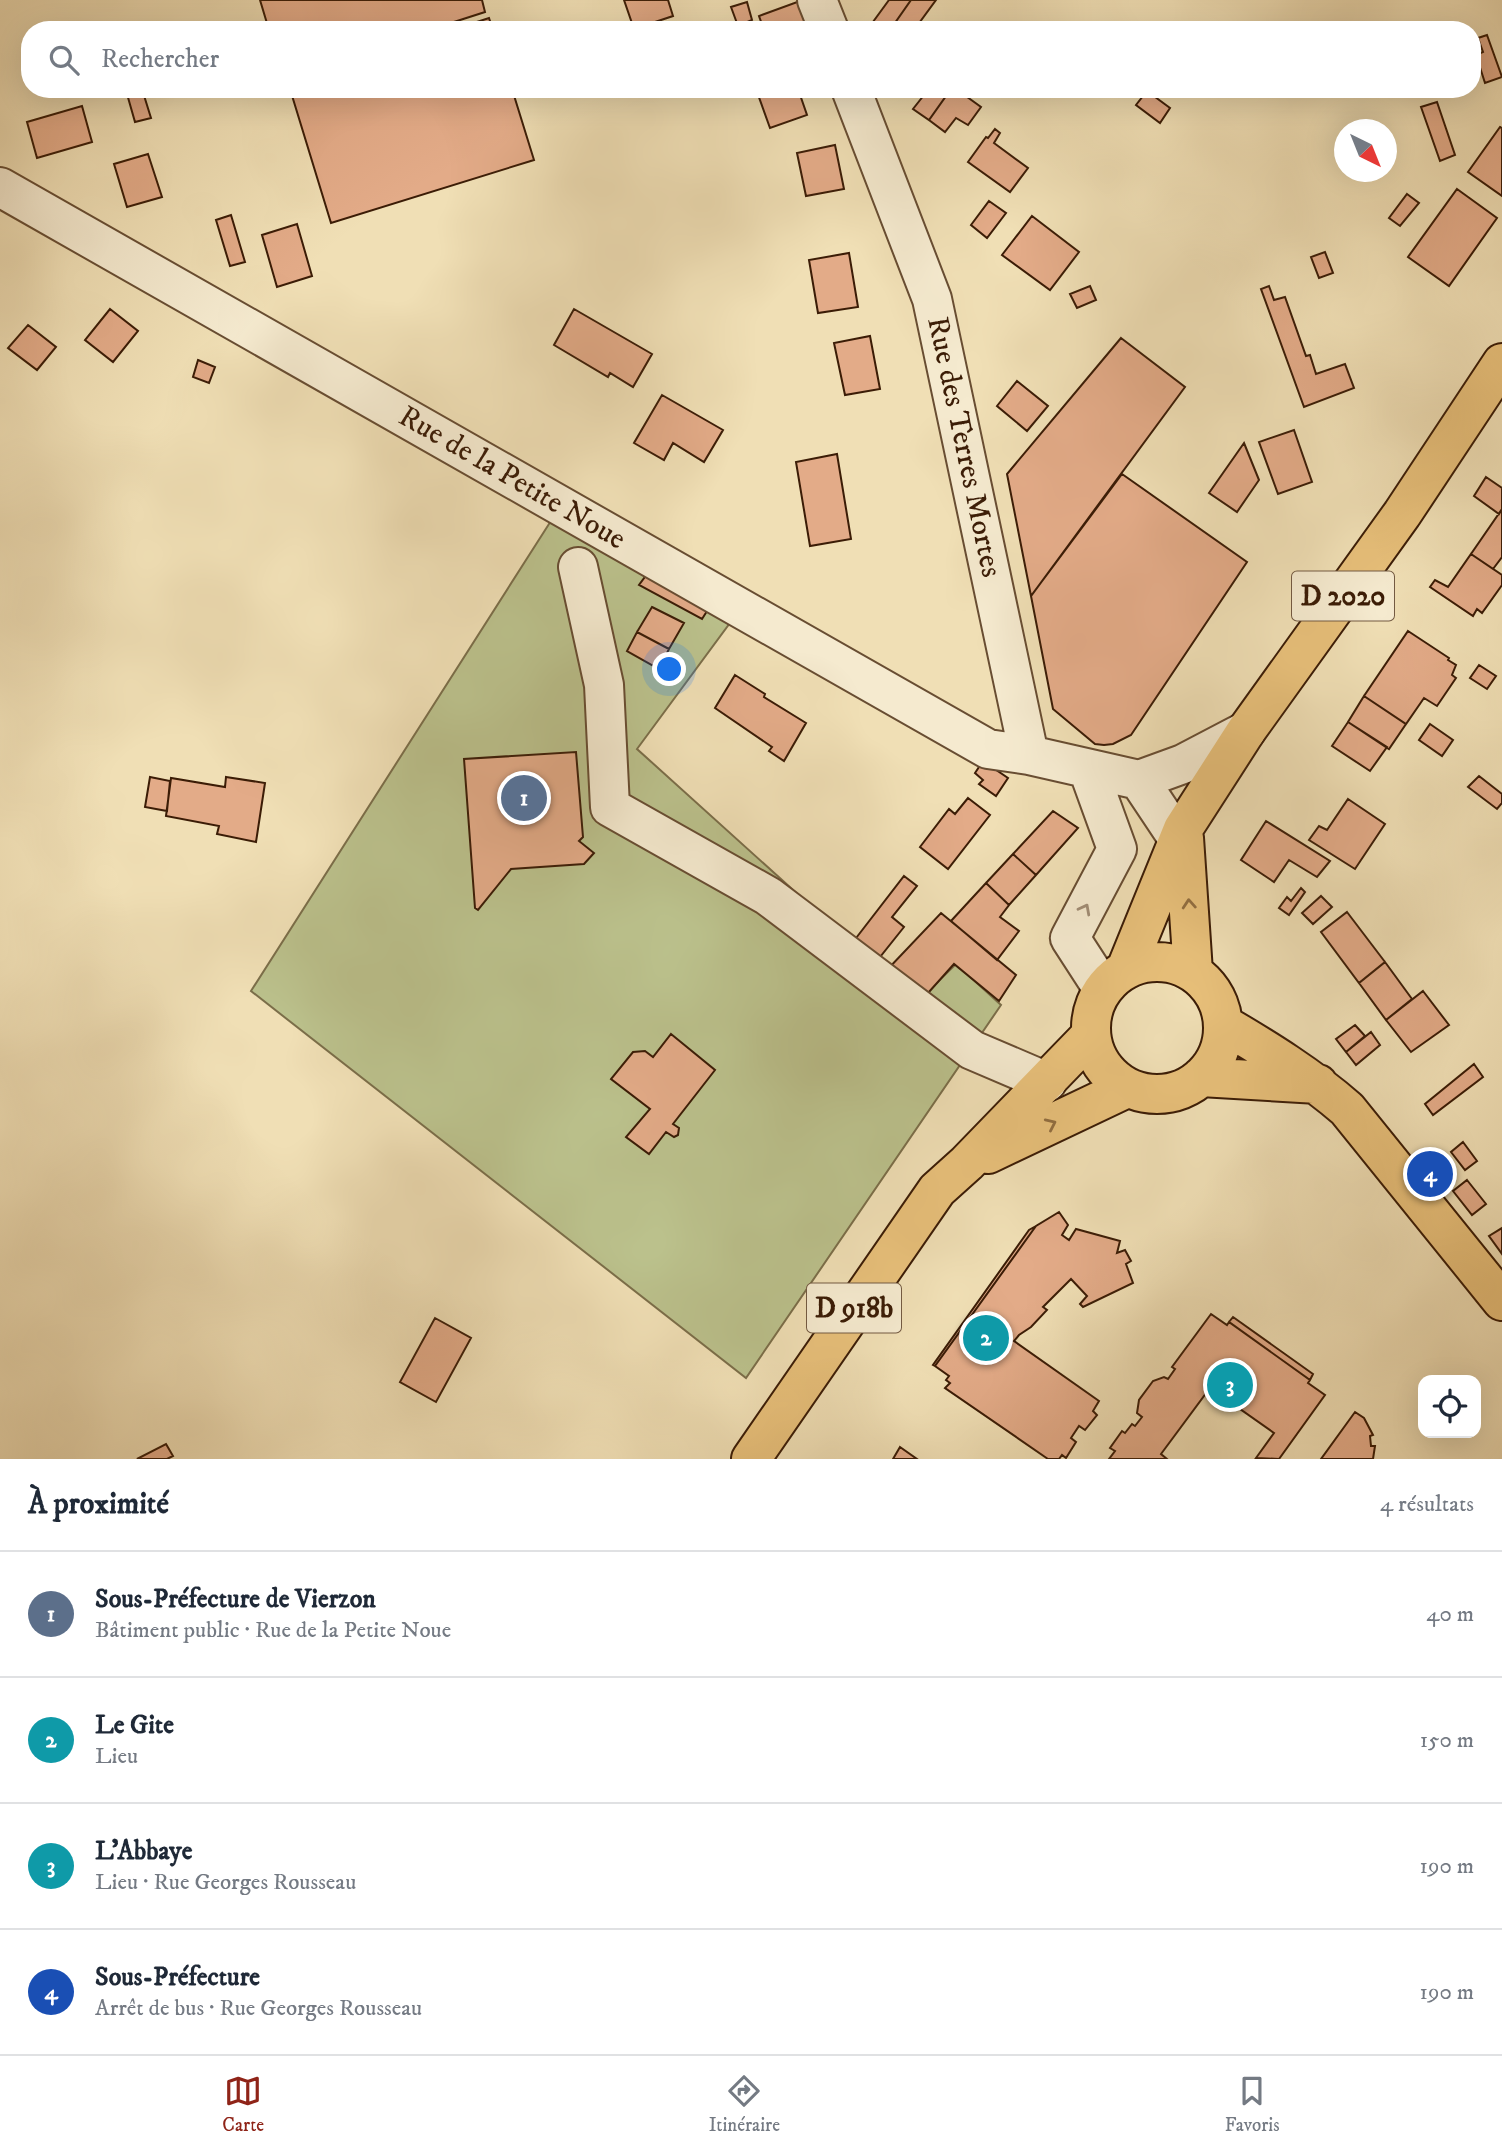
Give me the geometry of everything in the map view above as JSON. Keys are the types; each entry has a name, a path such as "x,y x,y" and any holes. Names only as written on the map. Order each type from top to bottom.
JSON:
{"main road":[{"name":"D 2020","path":"1114,979 1181,835 1246,731 1402,514 1502,363"},
{"path":"1181,835 1194,972"},
{"path":"1160,961 1178,964 1194,972 1209,986 1219,1004 1223,1024 1221,1044 1214,1062 1201,1077 1186,1088 1169,1094 1147,1094 1127,1088 1109,1075 1097,1057 1090,1036 1090,1019 1095,1003 1114,979 1143,963 1160,961"},
{"path":"1223,1024 1319,1084 1347,1109 1502,1301"},
{"name":"D 918b","path":"751,1459 937,1190 967,1163 1090,1036"},
{"path":"1201,1077 1319,1084"},
{"name":"D 918b","path":"967,1163 1127,1088"}],"street":[{"path":"817,0 825,21"},
{"name":"Rue des Terres Mortes","path":"855,98 932,299 1029,755"},
{"name":"Rue de la Petite Noue","path":"0,187 988,749 1029,755"},
{"path":"578,567 604,685 610,807 768,896 972,1050 1046,1082"},
{"path":"1029,755 1139,780 1183,765 1246,731"},
{"path":"1088,769 1117,849 1070,938 1114,979"},
{"path":"1139,780 1181,835"}],"green space":[{"path":"556,513 738,612 637,749 917,1002 956,964 1001,1005 746,1378 251,991"}],"building":[{"path":"260,0 482,0 485,12 457,21 266,21"},
{"path":"624,0 668,0 673,16 658,21 631,21"},
{"path":"889,0 911,0 896,21 874,21"},
{"path":"911,0 936,0 921,21 896,21"},
{"path":"800,1 808,21 761,21 759,16"},
{"path":"747,2 752,20 736,21 731,7"},
{"path":"1487,35 1502,77 1485,83 1481,71 1481,37"},
{"path":"128,98 145,98 151,118 135,122"},
{"path":"293,98 515,98 534,160 331,223"},
{"path":"759,98 801,98 807,115 770,128"},
{"path":"922,98 945,98 929,120 913,109"},
{"path":"945,98 968,98 981,107 968,125 956,118 945,132 929,120"},
{"path":"1142,98 1156,98 1170,108 1160,123 1136,105"},
{"path":"1437,102 1455,155 1440,161 1421,107"},
{"path":"82,106 92,142 37,158 27,122"},
{"path":"1500,127 1502,128 1502,196 1468,172"},
{"path":"995,129 1000,133 994,143 1028,168 1010,192 968,162"},
{"path":"835,145 844,189 806,196 797,153"},
{"path":"148,154 162,197 127,207 114,164"},
{"path":"1457,189 1497,218 1449,286 1408,257"},
{"path":"1407,194 1419,203 1400,226 1389,218"},
{"path":"989,201 1006,213 987,238 971,225"},
{"path":"231,215 245,262 230,266 216,220"},
{"path":"1032,216 1079,252 1050,290 1002,255"},
{"path":"297,224 312,276 277,287 262,235"},
{"path":"1325,252 1333,273 1319,278 1311,257"},
{"path":"849,253 858,307 818,313 809,260"},
{"path":"1090,286 1096,300 1077,308 1070,294"},
{"path":"1269,286 1274,300 1285,297 1306,356 1310,355 1316,374 1345,364 1354,388 1304,407 1261,289"},
{"path":"110,309 138,331 113,362 85,340"},
{"path":"574,309 652,354 633,387 610,373 608,377 554,345"},
{"path":"28,325 56,347 37,370 8,348"},
{"path":"870,336 880,389 845,395 834,343"},
{"path":"1121,338 1185,387 1031,596 1007,474"},
{"path":"198,360 215,367 209,383 193,377"},
{"path":"1017,381 1048,406 1027,431 997,406"},
{"path":"662,395 723,430 704,462 673,443 664,460 634,443"},
{"path":"1294,430 1312,482 1278,494 1259,442"},
{"path":"1244,443 1259,480 1237,512 1209,493"},
{"path":"837,454 851,539 810,546 796,462"},
{"path":"1122,474 1247,562 1131,735 1113,744 1104,745 1095,744 1053,709 1031,596"},
{"path":"1486,477 1502,488 1502,509 1499,514 1474,496"},
{"path":"1502,509 1502,557 1493,569 1471,554"},
{"path":"1471,554 1502,575 1502,585 1482,613 1477,609 1473,616 1430,587 1435,580 1448,587"},
{"path":"653,566 714,600 702,619 639,585"},
{"path":"652,607 684,623 669,649 637,632"},
{"path":"1408,631 1449,658 1448,660 1456,665 1452,675 1456,678 1437,706 1424,698 1406,724 1364,696"},
{"path":"637,632 669,649 659,669 627,651"},
{"path":"1479,665 1496,676 1487,689 1470,678"},
{"path":"735,675 806,723 784,761 769,751 772,747 715,708"},
{"path":"1364,696 1406,724 1389,749 1348,722"},
{"path":"1348,722 1387,747 1370,771 1332,746"},
{"path":"1430,724 1453,740 1442,756 1419,740"},
{"path":"576,752 583,837 579,841 594,853 584,864 511,869 478,910 475,908 464,759"},
{"path":"983,761 1008,778 996,796 979,784 983,780 975,773"},
{"path":"1479,776 1502,794 1502,803 1497,809 1468,787"},
{"path":"150,777 170,781 167,811 145,807"},
{"path":"226,777 265,783 256,842 217,834 219,826 166,816 171,778 225,787"},
{"path":"968,798 990,815 948,869 920,847 949,809 955,814"},
{"path":"1348,799 1385,824 1355,869 1309,840 1319,826 1327,830"},
{"path":"1053,811 1078,828 1036,875 1013,854"},
{"path":"1266,821 1330,861 1317,877 1289,860 1274,882 1241,860"},
{"path":"1013,854 1036,875 1009,905 986,883"},
{"path":"904,876 917,886 892,917 904,927 876,962 853,942"},
{"path":"986,883 1009,905 1000,917 1019,931 997,960 951,921"},
{"path":"1301,888 1305,892 1289,915 1279,908 1287,897 1291,901"},
{"path":"1321,896 1332,907 1313,924 1302,913"},
{"path":"1347,912 1385,962 1359,983 1321,932"},
{"path":"941,913 1016,975 999,1001 954,964 920,1002 886,971"},
{"path":"1385,962 1412,999 1386,1020 1359,983"},
{"path":"1423,991 1449,1025 1411,1052 1386,1020"},
{"path":"1355,1025 1365,1036 1346,1052 1336,1039"},
{"path":"1371,1032 1380,1045 1356,1065 1346,1052"},
{"path":"671,1034 715,1070 673,1124 679,1128 678,1135 674,1137 666,1132 649,1154 626,1137 650,1109 611,1079 633,1052 645,1051 653,1057"},
{"path":"1474,1064 1483,1077 1433,1115 1425,1104"},
{"path":"1463,1142 1477,1161 1465,1170 1451,1152"},
{"path":"1467,1180 1486,1204 1472,1215 1453,1191"},
{"path":"1059,1212 1068,1225 1062,1235 1069,1240 1076,1229 1120,1241 1117,1253 1125,1250 1131,1261 1126,1264 1133,1283 1083,1307 1080,1304 1087,1296 1071,1279 1043,1307 1047,1310 1014,1341 1099,1401 1093,1411 1097,1415 1085,1430 1079,1426 1071,1438 1076,1442 1066,1458 1062,1455 1059,1459 1048,1459 945,1388 950,1383 946,1380 949,1376 935,1366 1036,1226"},
{"path":"1036,1226 935,1366 933,1365 1029,1230"},
{"path":"1502,1228 1502,1254 1489,1236"},
{"path":"1211,1314 1227,1325 1229,1322 1310,1380 1308,1383 1325,1395 1279,1459 1256,1458 1274,1433 1210,1388 1161,1454 1167,1459 1109,1459 1115,1451 1110,1448 1122,1431 1125,1433 1132,1424 1135,1426 1142,1417 1137,1413 1139,1400 1153,1381 1164,1377 1168,1379 1175,1369 1172,1367"},
{"path":"1233,1317 1313,1374 1310,1380 1229,1322"},
{"path":"435,1318 471,1338 436,1402 400,1382"},
{"path":"1355,1412 1364,1418 1373,1435 1370,1436 1371,1446 1375,1446 1373,1459 1321,1459"},
{"path":"166,1444 173,1456 167,1459 137,1459"},
{"path":"900,1447 917,1459 893,1459"}],"place":[{"name":"Sous-Préfecture de Vierzon","path":"524,798"},
{"name":"Sous-Préfecture","path":"1430,1174"},
{"name":"Le Gite","path":"986,1338"},
{"name":"L'Abbaye","path":"1230,1385"}]}
